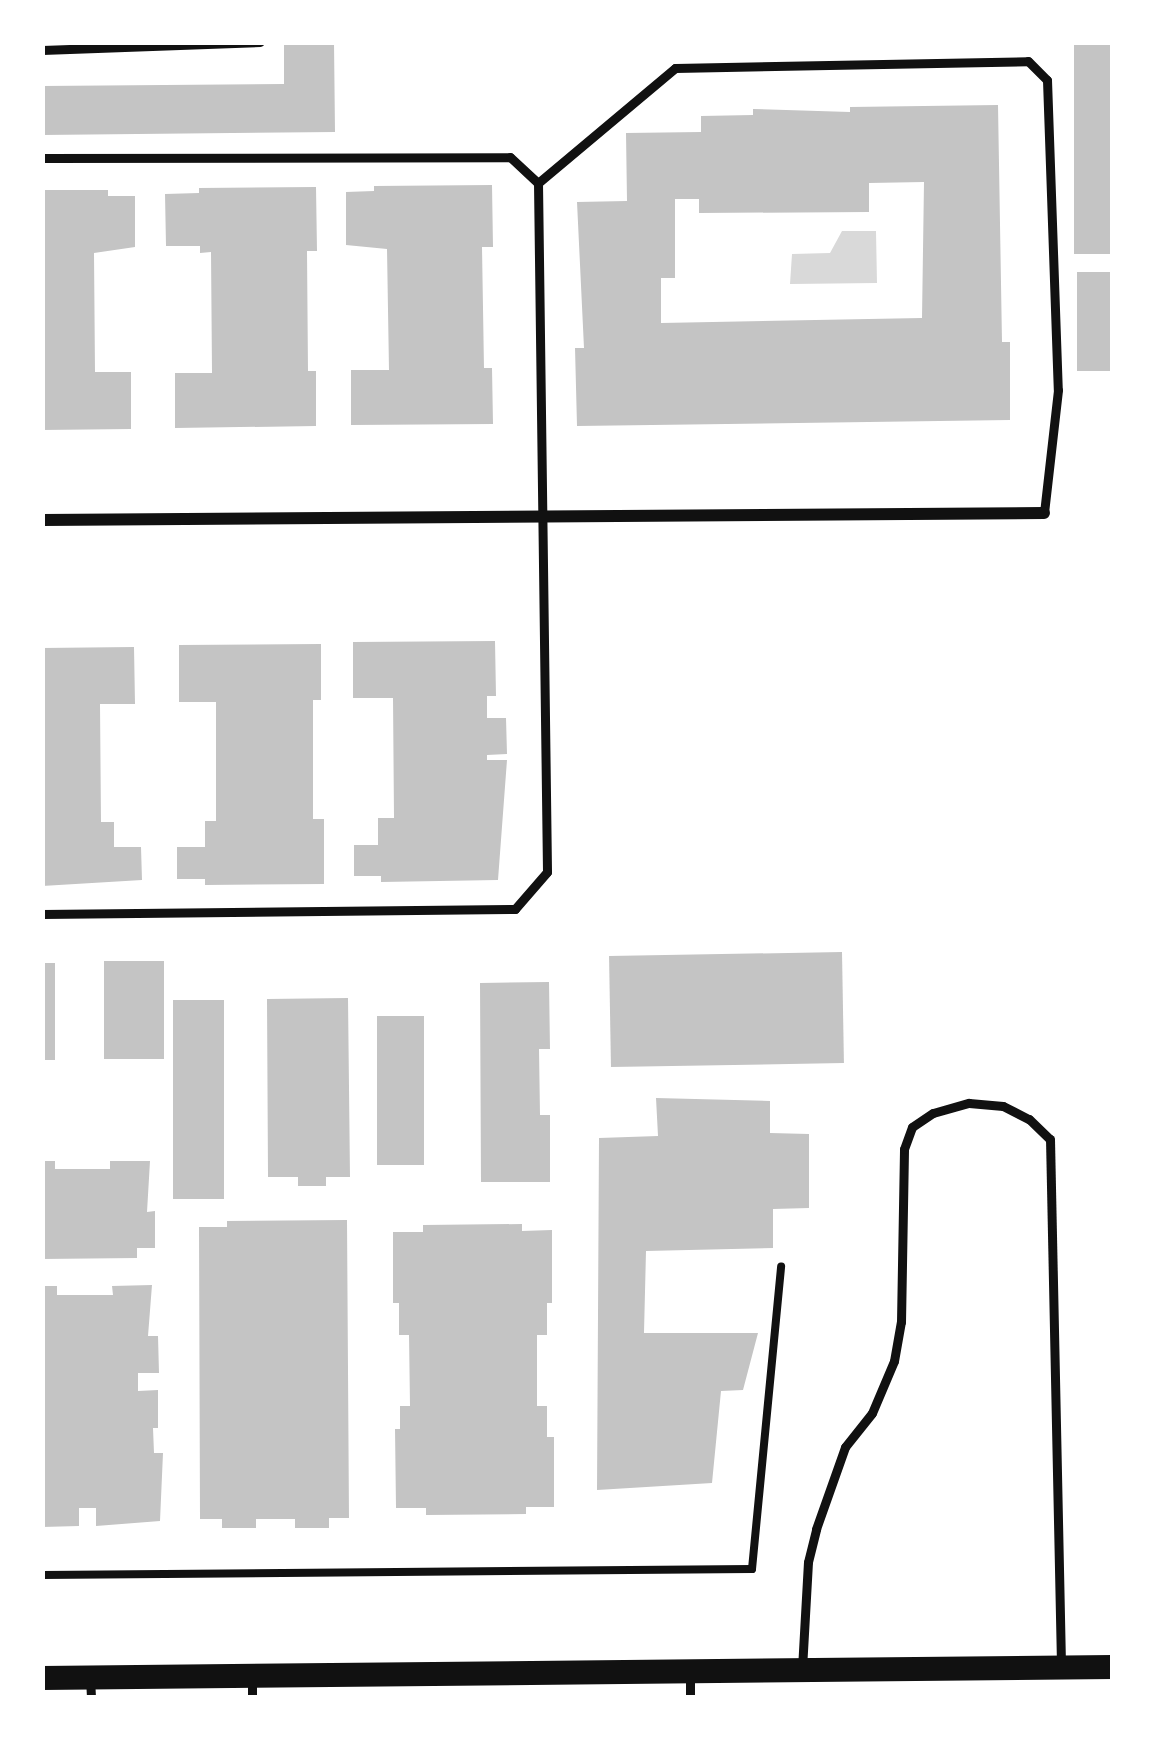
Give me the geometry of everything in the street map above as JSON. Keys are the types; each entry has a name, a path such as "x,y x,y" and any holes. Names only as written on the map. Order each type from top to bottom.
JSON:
{"main road":[{"path":"42,1678 90,1688 252,1687 690,1671 1113,1666"}],"street":[{"path":"42,520 1044,513"}],"lane":[{"path":"42,50 260,42"},
{"path":"538,184 675,68 1028,61 1047,80 1048,104 1058,390 1044,513"},
{"path":"42,158 510,157 538,184 547,872 515,908 42,914"},
{"path":"802,1672 808,1562 816,1529 845,1447 872,1413 894,1361 902,1322 904,1149 912,1127 932,1113 969,1103 1003,1106 1041,1128 1050,1139 1060,1668"},
{"path":"690,1671 690,1698"}],"path":[{"path":"42,1575 752,1569 781,1266"}],"shaded area":[{"path":"842,231 876,231 877,283 790,284 792,254 830,253"}],"building":[{"path":"284,42 334,42 335,132 42,135 42,86 284,84"},
{"path":"1074,42 1113,42 1113,254 1074,254"},
{"path":"998,105 1002,342 1010,342 1010,420 577,426 575,348 584,348 577,202 627,201 626,133 701,132 701,116 753,115 753,109 850,112 850,107","holes":["924,182 922,318 661,323 661,278 675,278 675,199 699,199 699,213 869,212 869,183"]},
{"path":"492,185 493,247 482,247 484,368 492,368 493,424 351,425 351,370 389,370 387,249 346,245 346,192 374,191 374,186"},
{"path":"316,187 317,251 307,251 308,371 316,371 316,426 175,428 175,373 212,373 211,252 200,253 200,246 166,246 165,194 199,193 199,188"},
{"path":"42,190 108,190 108,196 135,196 135,247 94,253 95,372 131,372 131,429 42,430"},
{"path":"1077,272 1113,272 1113,371 1077,371"},
{"path":"495,641 496,696 487,696 487,718 506,718 507,754 487,755 487,760 507,760 498,880 381,882 381,876 354,876 354,845 378,845 378,818 394,818 393,698 353,698 353,642"},
{"path":"321,644 321,700 313,700 313,819 324,819 324,884 205,885 205,879 177,879 177,847 205,847 205,821 216,821 216,702 179,702 179,645"},
{"path":"134,647 135,704 100,704 101,822 114,822 114,847 141,847 142,880 42,886 42,648"},
{"path":"842,952 844,1063 611,1067 609,956"},
{"path":"104,961 164,961 164,1059 104,1059"},
{"path":"42,963 55,963 55,1060 42,1060"},
{"path":"549,982 550,1049 539,1049 540,1115 550,1115 550,1182 481,1182 480,983"},
{"path":"348,998 350,1177 326,1177 326,1186 298,1186 298,1177 268,1177 267,999"},
{"path":"173,1000 224,1000 224,1199 173,1199"},
{"path":"377,1016 424,1016 424,1165 377,1165"},
{"path":"656,1098 770,1101 770,1133 809,1134 809,1208 773,1209 773,1248 646,1251 644,1333 758,1333 743,1390 721,1391 712,1483 597,1490 599,1138 658,1136"},
{"path":"42,1161 55,1161 55,1169 110,1169 110,1161 150,1161 147,1212 155,1211 155,1248 137,1248 137,1258 42,1259"},
{"path":"347,1220 349,1518 329,1518 329,1528 295,1528 295,1519 256,1519 256,1528 222,1528 222,1519 200,1519 199,1227 227,1227 227,1221"},
{"path":"522,1224 522,1231 552,1230 552,1303 547,1303 547,1335 537,1335 537,1406 547,1406 547,1437 554,1437 554,1507 526,1507 526,1514 426,1515 426,1508 396,1508 395,1429 400,1429 400,1406 410,1406 409,1335 399,1335 399,1303 393,1303 393,1232 423,1232 423,1225"},
{"path":"152,1285 148,1336 158,1336 159,1373 138,1373 138,1391 158,1390 158,1428 153,1428 154,1453 163,1453 160,1521 96,1526 96,1508 79,1508 79,1526 42,1527 42,1286 57,1286 57,1295 113,1295 112,1286"}]}
